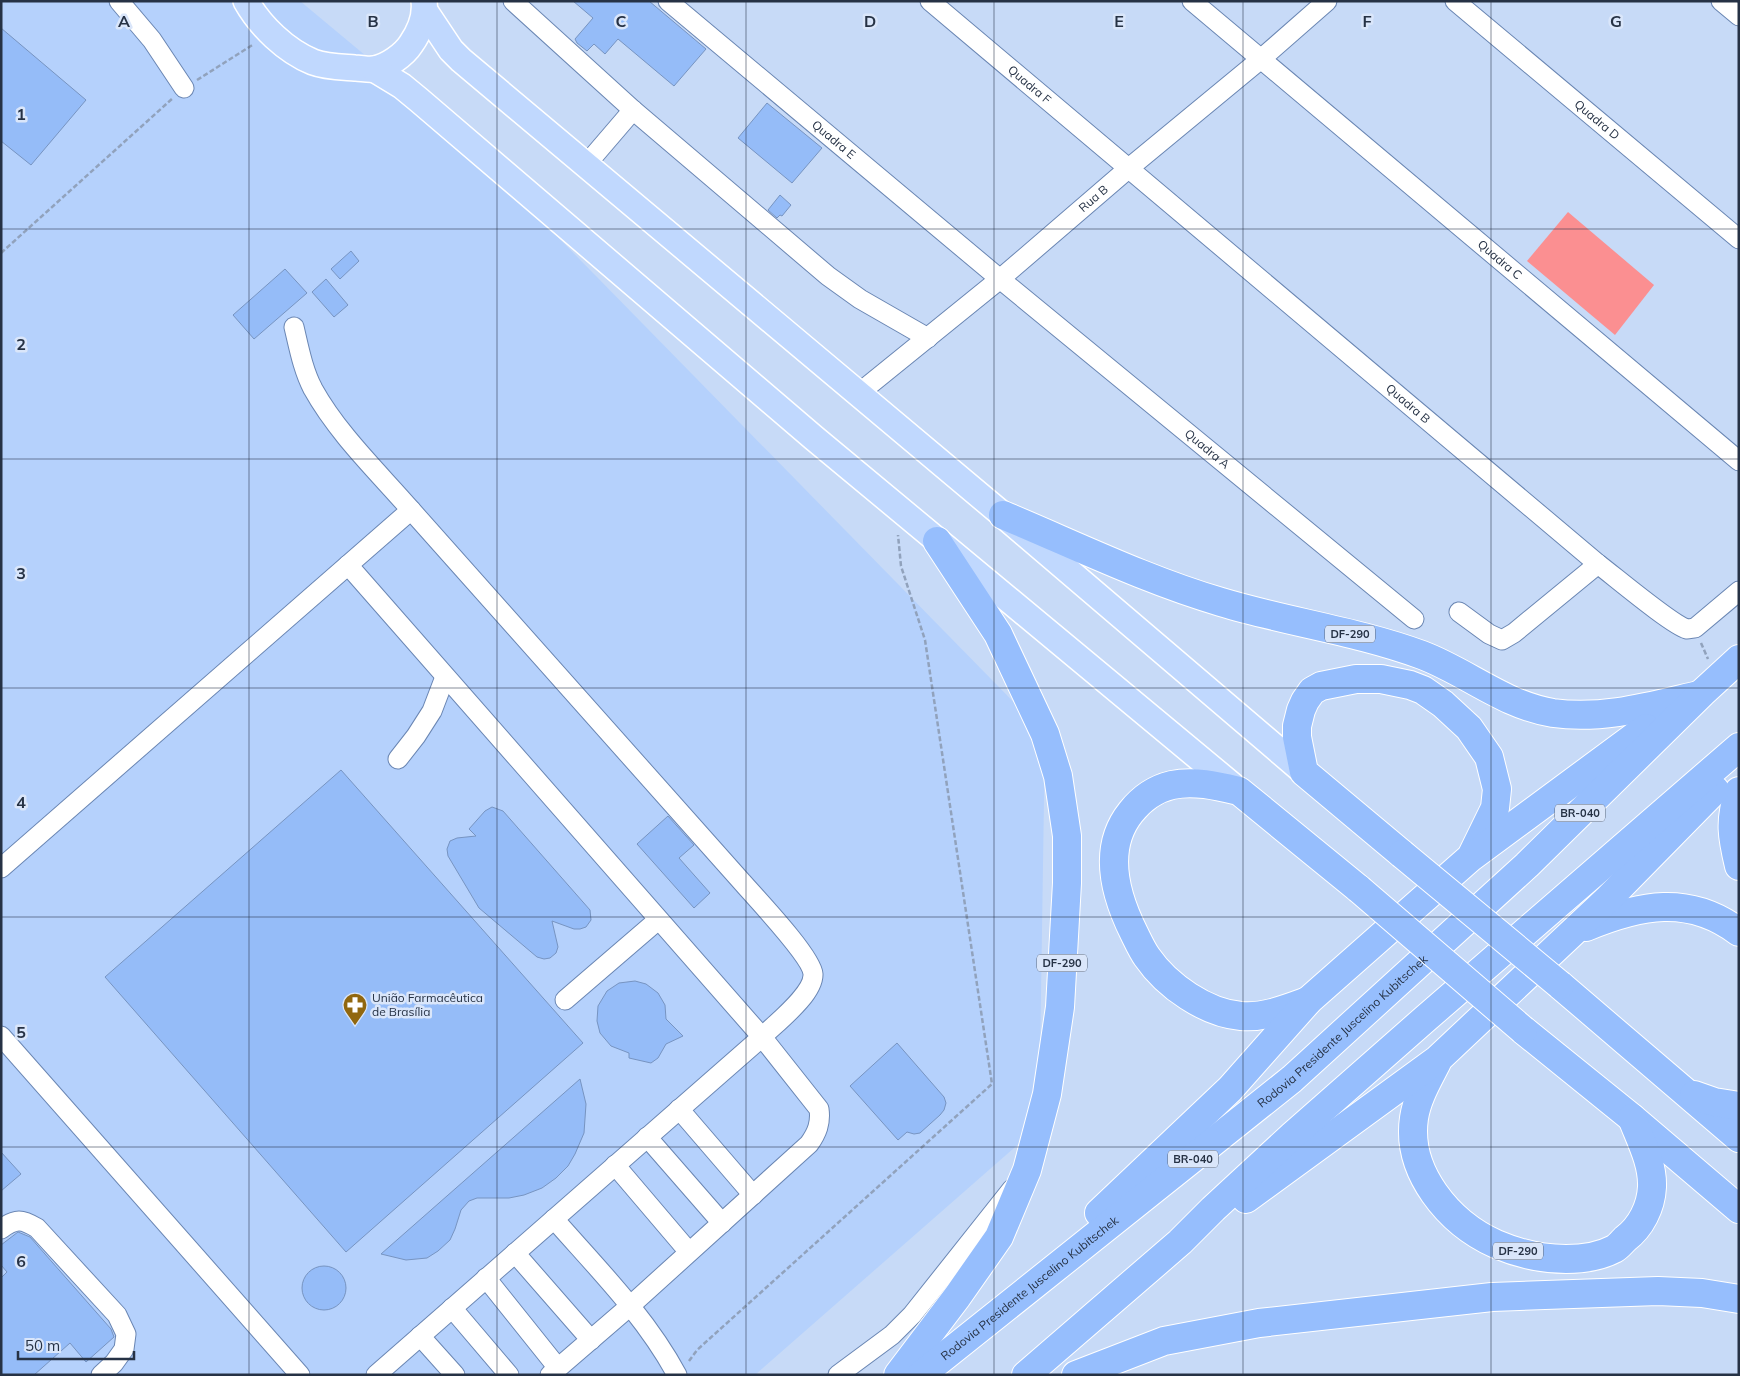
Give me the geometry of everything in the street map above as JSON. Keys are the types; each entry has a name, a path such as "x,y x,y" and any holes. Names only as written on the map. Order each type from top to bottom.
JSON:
{"highway":[{"name":"DF-290","path":"1003,515 1138,573 1220,602 1334,629 1421,655 1451,667 1504,698 1532,708 1574,715 1634,711 1706,689"},
{"name":"DF-290","path":"898,1375 958,1297 999,1237 1027,1170 1047,1094 1060,1007 1067,883 1067,836 1058,776 1045,734 998,634 937,541"},
{"name":"Rodovia Presidente Juscelino Kubitschek","path":"921,1375 1292,1079 1527,865 1739,659"},
{"path":"1304,772 1297,737 1297,726 1301,710 1312,691 1321,686 1356,678 1396,681 1423,690 1456,714 1469,728 1489,757 1494,773 1497,788 1495,808 1485,832 1470,858"},
{"path":"1067,1258 1089,1222 1230,1090 1309,1000 1470,858 1651,724 1706,689"},
{"path":"1026,1375 1180,1242 1292,1136 1739,747"},
{"path":"1180,1242 1218,1220 1438,1059 1614,893 1739,765"},
{"name":"DF-290","path":"1304,772 1560,985 1739,1138"},
{"path":"1239,791 1192,783 1172,785 1152,792 1136,805 1124,821 1115,851 1113,867 1123,907 1138,940 1152,963 1171,982 1203,1004 1222,1012 1241,1016 1261,1016 1309,1000"},
{"name":"DF-290","path":"1239,791 1359,889 1522,1030 1632,1118 1739,1209"},
{"path":"1739,791 1733,809 1732,830 1739,866"},
{"path":"1573,932 1607,918 1631,911 1669,905 1718,918 1739,932"},
{"name":"DF-290","path":"1438,1059 1418,1102 1414,1119 1414,1137 1420,1168 1426,1182 1436,1195 1461,1221 1494,1243 1512,1250 1548,1259 1590,1258 1614,1249 1631,1235 1648,1209 1652,1186 1648,1159 1632,1118"},
{"path":"1682,1091 1714,1102 1739,1106"},
{"path":"1076,1375 1164,1341 1269,1322 1492,1297 1658,1291 1702,1293 1739,1299"}],"main road":[{"name":"DF-290","path":"246,1 253,14 272,33 291,49 313,62 336,67 374,69 392,62 408,49 419,33 424,6"},
{"name":"DF-290","path":"424,6 451,50 461,60 1003,515 1304,772"},
{"name":"DF-290","path":"374,69 402,86 419,100 895,506 1239,791"}],"street":[{"path":"119,1 152,40 184,88"},
{"path":"513,1 633,110 828,276 860,299 928,338"},
{"name":"Quadra E","path":"668,1 1000,279"},
{"name":"Quadra F","path":"930,1 1129,168"},
{"name":"Quadra C","path":"1192,1 1739,461"},
{"name":"Rua B","path":"858,394 1000,279 1328,1"},
{"name":"Quadra D","path":"1455,1 1739,239"},
{"path":"1721,1 1739,16"},
{"path":"586,166 633,110"},
{"name":"Quadra B","path":"1129,168 1598,564 1676,622 1688,629 1695,628"},
{"name":"Quadra A","path":"1000,279 1414,619"},
{"path":"294,327 304,368 313,387 326,410 358,450 748,889 806,957 813,972 812,984 804,995 762,1037 420,1336 388,1371"},
{"path":"1,868 411,510"},
{"path":"1459,612 1489,634 1502,640 1514,633 1598,564"},
{"path":"348,565 762,1037 818,1110 821,1119 810,1144 630,1306 554,1371 486,1278"},
{"path":"1695,628 1739,590"},
{"path":"398,759 432,711 445,677"},
{"path":"565,1000 658,920"},
{"path":"1,1036 300,1375"},
{"path":"679,1109 753,1195"},
{"path":"647,1137 722,1223"},
{"path":"615,1165 689,1252"},
{"path":"838,1375 892,1335 912,1315 1027,1170"},
{"path":"554,1219 630,1306 667,1355 682,1369"},
{"path":"1,1229 15,1221 25,1220 37,1228 118,1315 126,1334 124,1349 114,1364 101,1375"},
{"path":"515,1253 591,1340"},
{"path":"452,1308 509,1375"},
{"path":"420,1336 454,1375"}],"path":[{"path":"1,253 184,88 272,33"},
{"path":"682,1369 697,1350 992,1084 925,640 901,566 895,506"},
{"path":"1695,628 1706,689"}],"shaded area":[{"path":"1,1 300,1 444,121 1045,734 1039,1126 755,1375 1,1375"},
{"path":"1568,212 1654,285 1615,335 1527,261"}],"building":[{"path":"573,1 649,1 706,49 674,86 618,39 605,54 594,44 587,51 577,43 575,39 593,18"},
{"path":"1,28 86,100 31,165 1,141"},
{"path":"767,103 822,148 792,183 738,138"},
{"path":"780,195 791,205 782,216 780,215 777,218 768,210"},
{"path":"351,251 359,261 340,279 331,269"},
{"path":"285,269 307,293 254,339 233,315"},
{"path":"326,279 348,305 334,317 312,292"},
{"path":"341,770 583,1043 346,1252 105,977"},
{"path":"492,807 503,811 590,910 591,920 586,927 580,929 574,929 552,921 558,947 556,953 550,958 537,957 479,908 448,856 447,849 450,841 457,838 476,836 469,829 485,811"},
{"path":"668,816 694,845 679,858 710,893 694,908 637,844"},
{"path":"635,981 646,984 658,993 665,1005 666,1019 683,1036 666,1044 658,1058 651,1063 629,1058 629,1053 611,1046 600,1033 597,1021 598,1006 607,991 619,983"},
{"path":"897,1043 944,1097 946,1103 940,1115 920,1133 907,1132 898,1140 850,1086"},
{"path":"580,1079 586,1104 584,1133 568,1166 556,1178 542,1188 524,1195 509,1198 477,1198 469,1201 461,1210 450,1240 427,1258 406,1260 381,1254"},
{"path":"1,1152 21,1174 1,1191"},
{"path":"18,1232 30,1237 111,1329 114,1337 86,1362 70,1343 34,1375 1,1375 1,1278 7,1272 1,1265 1,1245"},
{"path":"320,1266 328,1266 340,1272 346,1288 340,1304 328,1310 320,1310 308,1304 302,1292 302,1284 308,1272"}],"place":[{"name":"União Farmacêutica de Brasília","path":"355,1026"}]}
